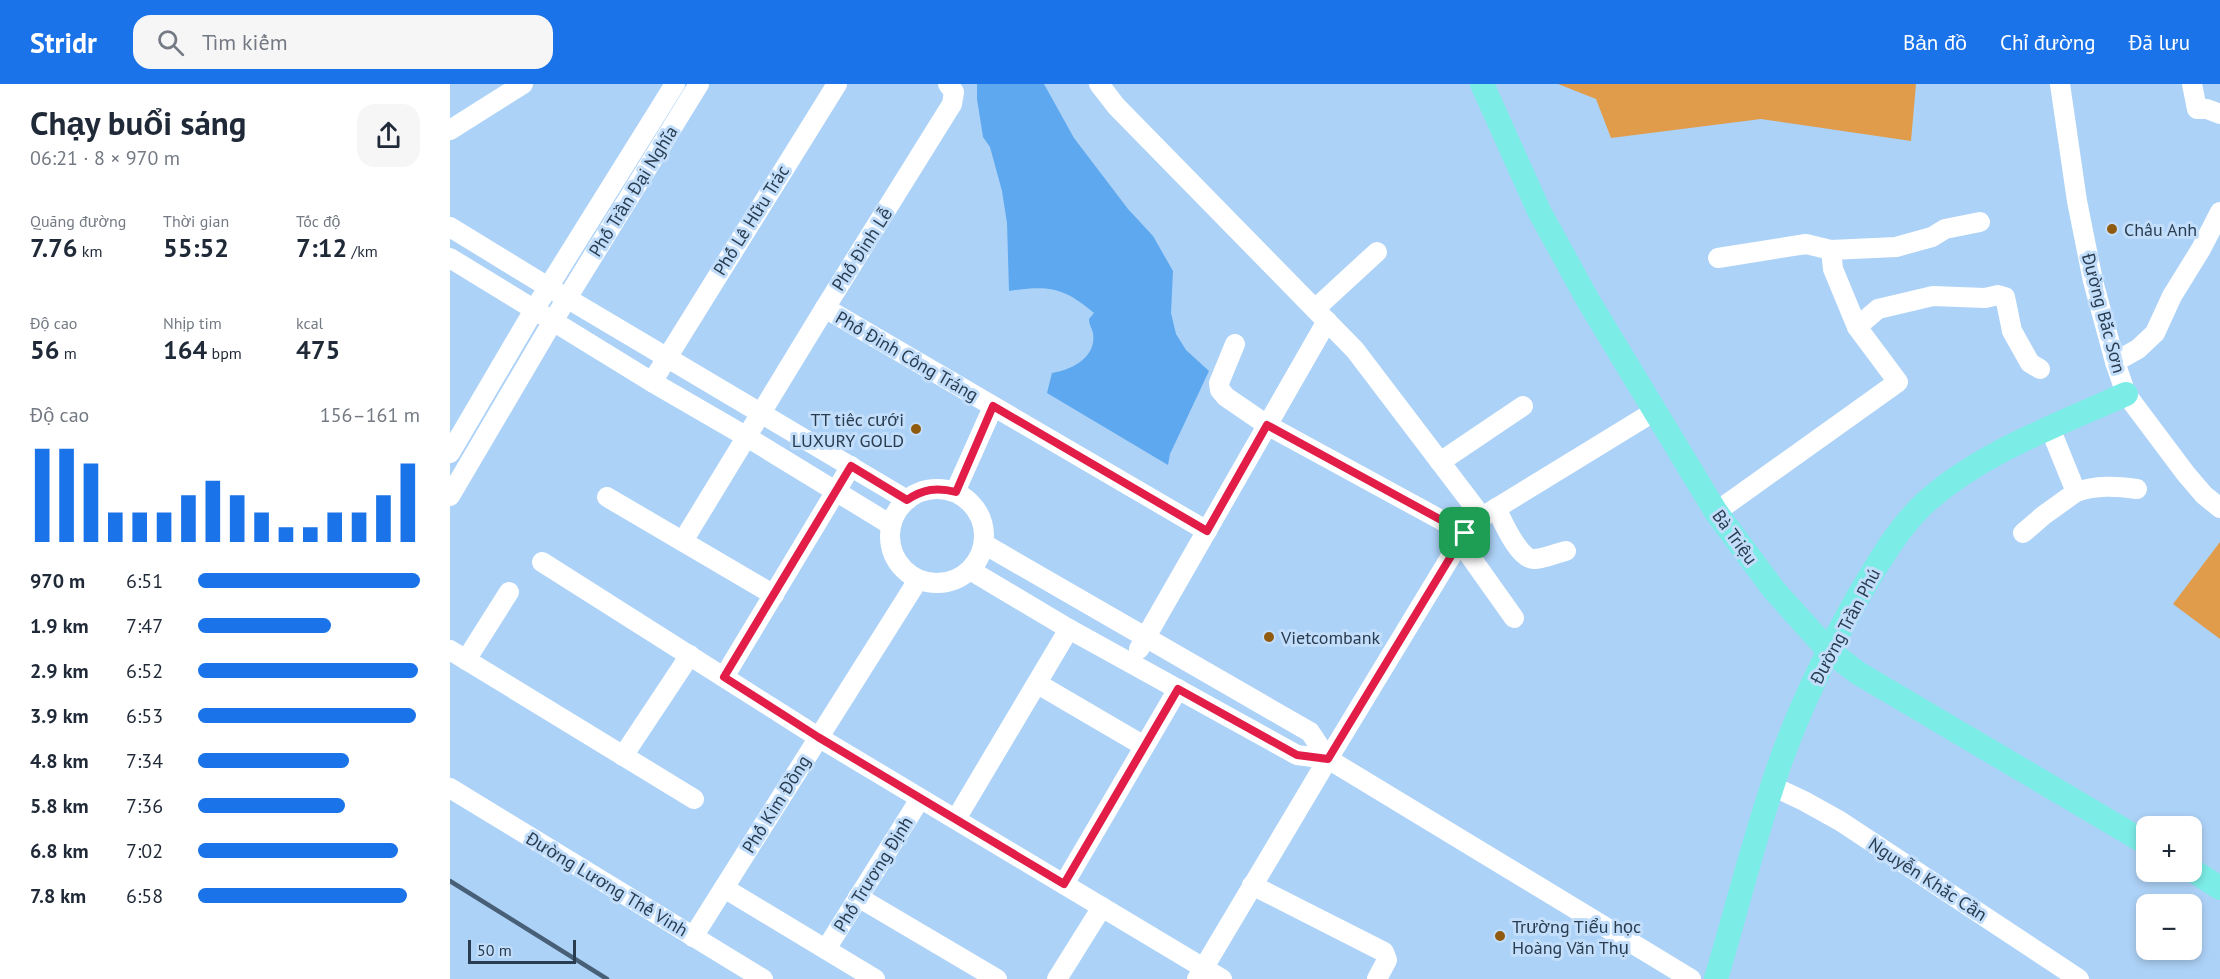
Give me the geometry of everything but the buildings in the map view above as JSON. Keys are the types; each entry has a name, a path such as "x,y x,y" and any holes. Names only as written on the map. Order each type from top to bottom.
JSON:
{"main road":[{"name":"Bà Triệu","path":"1482,84 1539,212 1589,302 1716,512 1774,591 1828,650 1858,673 2136,837"},
{"name":"Đường Trần Phú","path":"1716,979 1772,786 1799,715 1828,650 1886,550 1925,502 1960,475 1994,455 2126,394"},
{"path":"2202,876 2220,888"}],"street":[{"path":"450,130 523,84"},
{"name":"Phố Trần Đại Nghĩa","path":"534,310 675,84"},
{"name":"Phố Trần Đại Nghĩa","path":"553,321 699,84"},
{"name":"Phố Lê Hữu Trác","path":"652,382 837,84"},
{"name":"Phố Đinh Lễ","path":"683,541 952,104 954,92 948,84"},
{"path":"1099,84 1125,115 1354,350 1440,462 1489,512 1520,551 1527,558 1534,559 1566,551"},
{"name":"Đường Bắc Sơn","path":"2060,84 2077,201 2093,280 2126,394 2186,474 2212,489 2220,508"},
{"path":"2192,84 2197,109 2207,109 2220,114"},
{"path":"2115,362 2138,349 2155,333 2172,296 2218,220"},
{"path":"1718,258 1806,244 1831,250 1896,247 1932,237 1946,229 1980,222"},
{"path":"450,227 907,500"},
{"path":"1716,512 1898,382 1857,327 1833,269 1831,250"},
{"path":"1131,662 1267,425 1321,315 1377,252"},
{"path":"450,258 891,525"},
{"path":"1857,327 1878,309 1933,296 1985,298 1998,295 2006,297 2012,331 2030,363 2040,369"},
{"name":"Phố Đinh Công Tráng","path":"825,308 1207,531"},
{"path":"450,453 534,310"},
{"path":"450,496 491,430 553,321"},
{"path":"1235,344 1221,376 1220,390 1226,397 1267,425 1462,537 1514,618"},
{"path":"956,492 993,406"},
{"path":"1440,462 1523,406"},
{"path":"1201,974 1252,885 1462,537 1489,512 1655,411"},
{"path":"471,418 491,430"},
{"path":"2050,428 2076,492"},
{"path":"724,677 851,466"},
{"path":"2023,533 2043,515 2076,492 2091,487 2110,486 2137,489"},
{"path":"930,489 956,492 969,500 979,513 984,528 984,544 979,558 970,570 946,583 918,580 907,573 895,557 890,538 891,525 897,511 907,500 930,489"},
{"path":"607,497 774,595"},
{"path":"984,544 1310,732 1328,759"},
{"path":"542,562 818,737 1102,907 1201,974 1222,979"},
{"path":"970,570 1069,629 1297,755 1328,759 1691,979"},
{"name":"Phố Kim Đồng","path":"693,937 918,580"},
{"path":"509,592 458,655 694,799"},
{"path":"956,819 1069,629"},
{"path":"623,756 690,655"},
{"path":"1038,684 1144,746"},
{"path":"1064,884 1178,689"},
{"path":"1230,717 1245,693"},
{"name":"Nguyễn Khắc Cần","path":"1772,786 1840,821 2079,979"},
{"name":"Đường Lương Thế Vinh","path":"450,789 763,979"},
{"name":"Phố Trương Định","path":"826,949 920,799"},
{"path":"1252,885 1384,952 1387,960 1377,979"},
{"path":"724,888 875,979"},
{"path":"858,897 997,979"},
{"path":"1057,979 1102,907"}],"shaded area":[{"path":"1558,84 1916,84 1911,141 1761,119 1611,138 1596,99"},
{"path":"2220,542 2220,639 2173,604"}],"water":[{"path":"977,84 1044,84 1074,138 1128,209 1153,236 1173,271 1171,313 1176,334 1186,350 1209,371 1170,454 1168,465 1047,393 1052,373 1075,365 1091,349 1093,333 1089,319 1094,313 1074,298 1055,290 1035,288 1009,291 1007,223 1002,191 990,147 983,137"}],"railway":[{"path":"450,881 607,979"}],"place":[{"name":"Châu Anh","path":"2112,229"},
{"name":"TT tiêc cưới LUXURY GOLD","path":"916,429"},
{"name":"Vietcombank","path":"1269,637"},
{"name":"Trường Tiểu học Hoàng Văn Thụ","path":"1500,936"}],"route":[{"path":"993,406 1207,531 1267,425 1465,533 1328,759 1297,755 1178,689 1064,884 818,737 724,677 851,466 907,500 930,489 956,492 993,406"}]}
